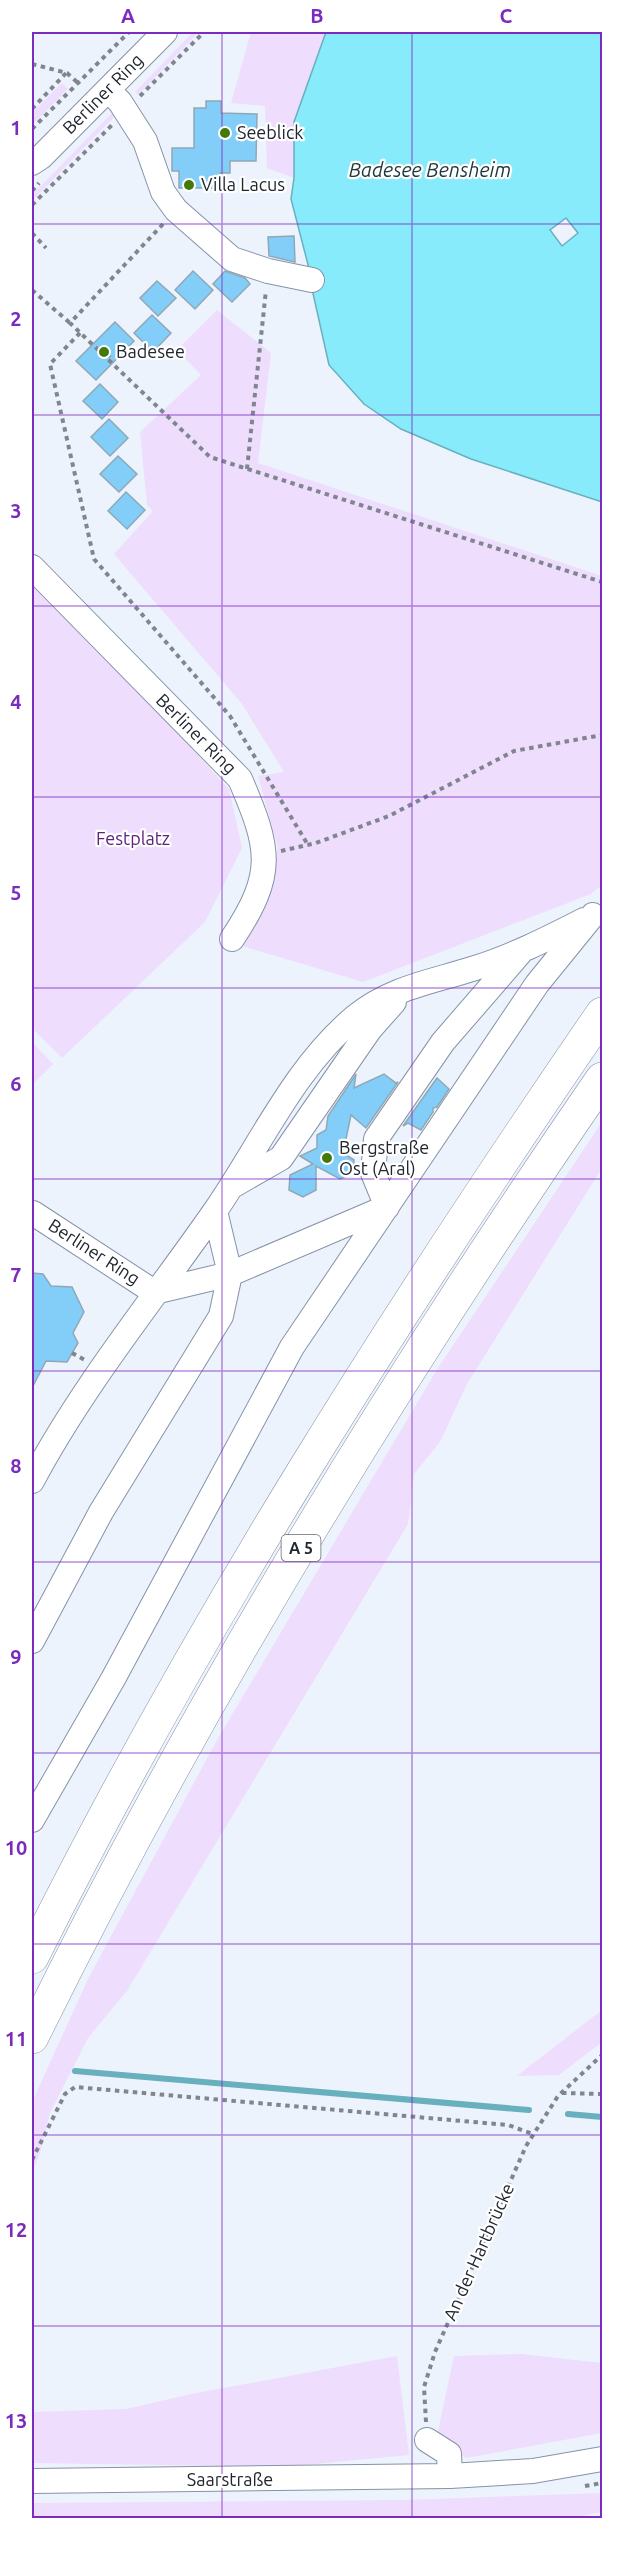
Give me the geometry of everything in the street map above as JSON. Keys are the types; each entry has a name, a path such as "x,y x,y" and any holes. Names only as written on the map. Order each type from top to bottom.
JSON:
{"highway":[{"name":"A 5","path":"32,1957 144,1742 343,1406 514,1143 603,1014"},
{"name":"A 5","path":"32,2037 86,1926 181,1752 281,1581 397,1389 544,1163 603,1079"}],"street":[{"name":"Berliner Ring","path":"35,164 97,90 165,32"},
{"path":"97,90 120,102 145,141 163,192 176,210 232,258 268,271 312,280"},
{"name":"Berliner Ring","path":"33,574 240,779 256,817 266,855 259,893 232,939"},
{"path":"32,1481 71,1417 154,1292 215,1211 312,1061 356,1016 407,986 471,970 521,952 598,911"},
{"path":"32,1820 113,1679 292,1347 537,984 598,911"},
{"path":"387,1207 373,1173 376,1139 443,1042 521,952"},
{"path":"154,1292 230,1274 387,1207"},
{"path":"32,1641 101,1512 221,1316 230,1274 215,1211"},
{"name":"Berliner Ring","path":"33,1213 154,1292"},
{"path":"427,2440 440,2476"},
{"name":"Saarstraße","path":"32,2481 440,2476 533,2471 603,2459"}],"path":[{"path":"32,129 129,32"},
{"path":"32,64 67,73 77,82 97,90"},
{"path":"32,109 67,73"},
{"path":"70,323 176,210"},
{"path":"32,233 46,248"},
{"path":"247,469 268,271"},
{"path":"32,290 99,350 210,457 603,582"},
{"path":"80,333 50,364 94,560 230,716 308,845"},
{"path":"266,855 308,845 389,816 514,751 603,735"},
{"name":"An der Hartbrücke","path":"427,2440 424,2387 435,2352 533,2134 561,2093 603,2055"},
{"path":"32,2160 65,2094 75,2087 508,2126 533,2134"},
{"path":"561,2093 603,2094"}],"green space":[{"path":"193,32 199,32 138,95 135,92"},
{"path":"251,32 326,32 294,122 294,178 267,168 265,106 231,103"},
{"path":"62,83 68,89 32,125 32,113"},
{"path":"113,112 116,115 32,201 32,195"},
{"path":"217,310 271,353 258,463 602,576 602,885 591,894 363,982 242,946 267,902 278,848 258,776 284,772 242,704 114,554 153,511 147,505 140,432 201,375 177,350"},
{"name":"Festplatz","path":"38,582 229,789 242,848 205,922 62,1058 32,1028 32,589"},
{"path":"32,1042 53,1064 32,1085"},
{"path":"602,1122 602,1168 467,1384 440,1442 414,1474 408,1524 127,1991 88,2038 50,2113 40,2153 32,2173 32,2102 89,1977 217,1740 436,1371"},
{"path":"602,2010 602,2042 559,2075 517,2076"},
{"path":"521,2354 602,2363 602,2433 466,2458 436,2440 454,2356"},
{"path":"397,2356 409,2455 283,2467 32,2463 32,2412 126,2409 191,2394"},
{"path":"602,2493 602,2512 570,2518 32,2518 32,2503 405,2500"}],"water":[{"name":"Badesee Bensheim","path":"326,32 602,32 602,502 471,459 401,429 364,404 329,365 312,280 291,199 294,178 294,122","holes":["566,218 578,233 562,246 550,230"]}],"building":[{"name":"Seeblick","path":"206,101 221,101 221,113 257,114 256,161 230,161 230,173 220,173 220,188 179,188 179,171 172,171 172,148 194,148 194,108 206,108"},
{"path":"294,236 295,262 269,256 268,237"},
{"path":"193,271 213,290 195,309 175,290"},
{"path":"225,271 245,278 250,284 232,302 213,284"},
{"path":"157,281 176,298 158,316 140,298"},
{"path":"152,315 171,333 153,352 134,333"},
{"name":"Badesee","path":"115,322 134,341 96,380 76,361"},
{"path":"100,384 118,402 102,419 83,401"},
{"path":"109,419 128,438 110,456 91,437"},
{"path":"118,456 137,474 119,492 100,474"},
{"path":"126,492 145,510 127,529 108,511"},
{"path":"356,1074 354,1088 384,1074 396,1083 398,1082 366,1128 351,1115 343,1153 354,1160 353,1173 340,1179 316,1166 316,1190 303,1197 289,1190 290,1175 313,1164 300,1156 317,1148 317,1135 326,1130 328,1116"},
{"path":"437,1078 449,1089 437,1107 433,1108 433,1112 421,1130 408,1123 403,1126"},
{"path":"32,1273 43,1274 51,1286 72,1287 84,1312 73,1333 78,1343 67,1362 46,1361 32,1388"}],"waterway":[{"path":"75,2071 529,2110"},
{"path":"568,2114 602,2117"}],"place":[{"name":"Seeblick","path":"225,133"},
{"name":"Villa Lacus","path":"189,185"},
{"name":"Badesee","path":"104,352"},
{"name":"Bergstraße Ost (Aral)","path":"327,1158"}]}
